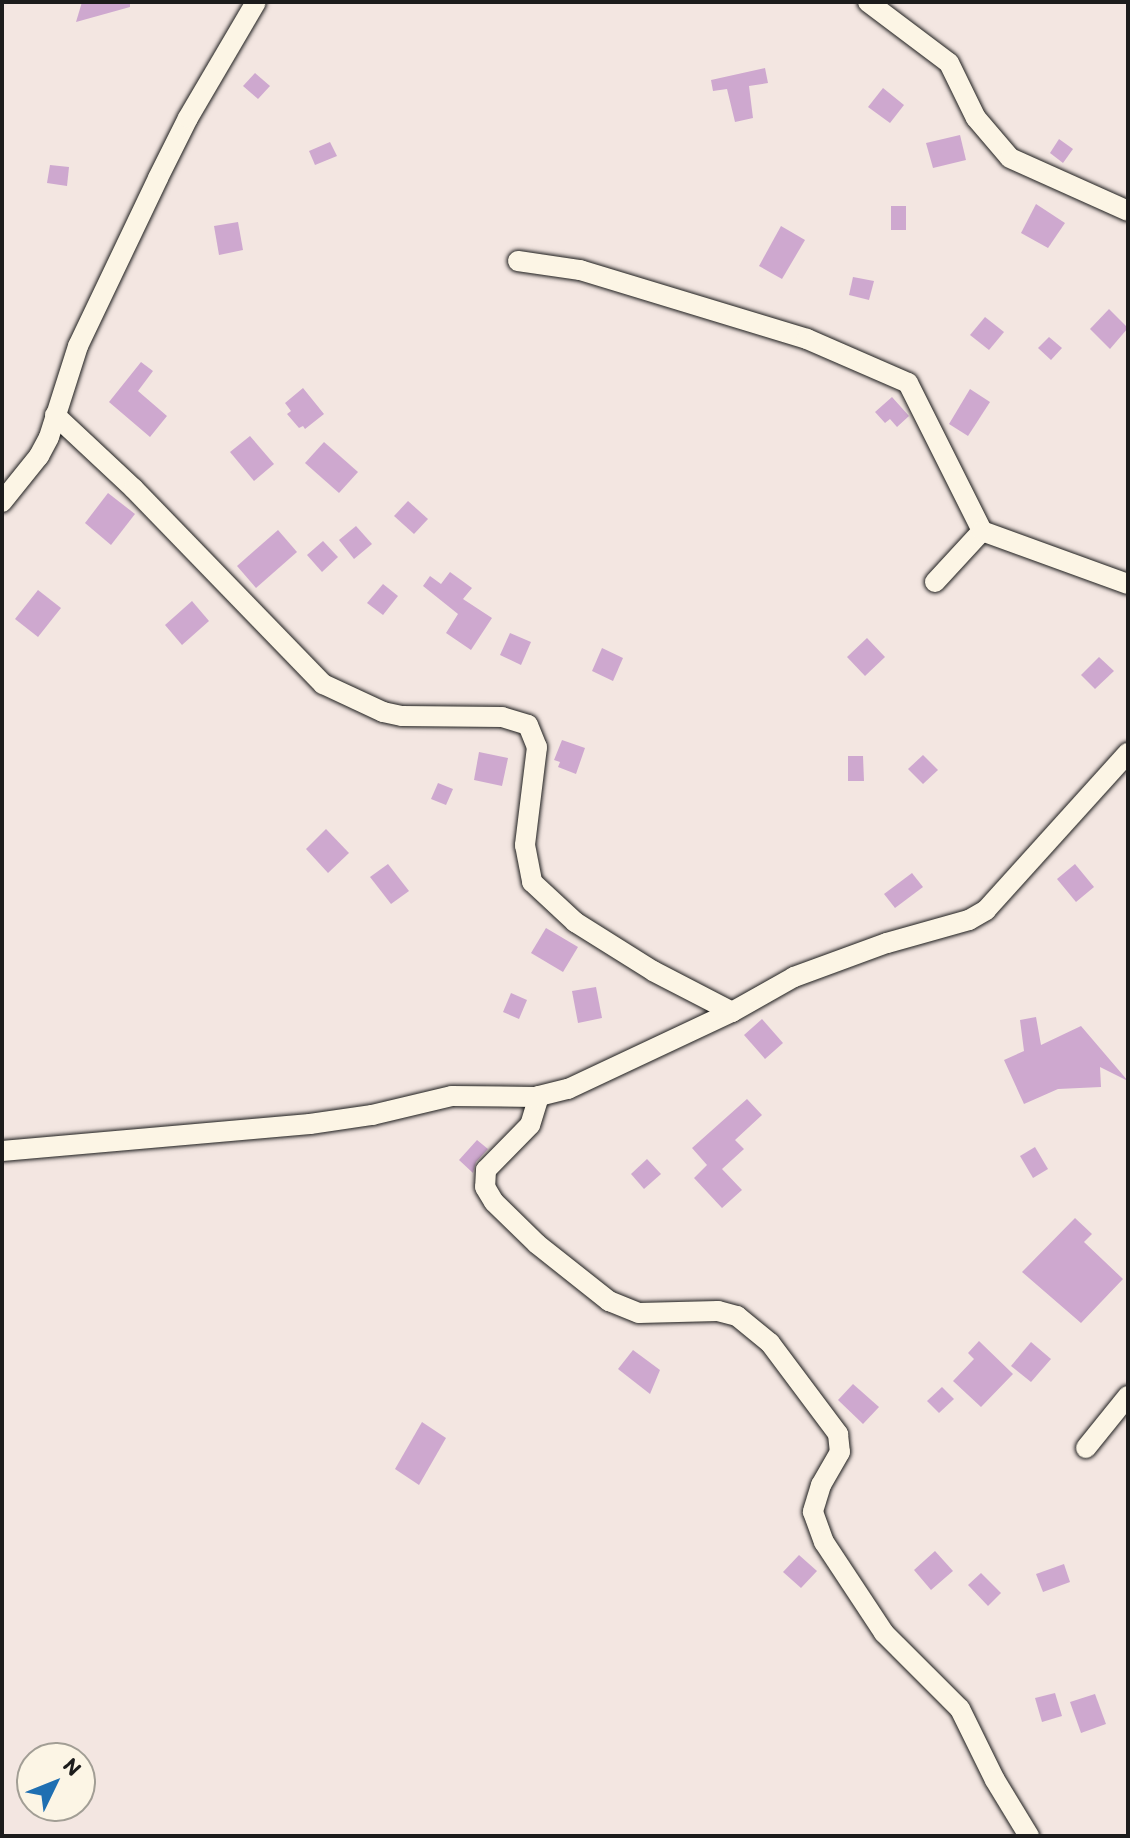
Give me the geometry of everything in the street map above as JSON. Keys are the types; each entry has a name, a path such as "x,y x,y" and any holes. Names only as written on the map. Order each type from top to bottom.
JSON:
{"street":[{"path":"2,502 39,456 78,346 158,178 256,2"},
{"path":"868,2 949,63 976,118 1010,158 1128,211"},
{"path":"518,261 580,270 807,339 908,383 982,531 1128,584"},
{"path":"55,415 134,489 323,684 383,712 402,716 502,717 528,725 537,747 525,845 532,882 555,908 609,944 732,1012"},
{"path":"935,582 982,531"},
{"path":"2,1151 310,1124 372,1115 452,1096 539,1096 589,1081 825,964 969,920 986,910 1128,753"},
{"path":"539,1096 530,1125 486,1170 485,1187 494,1202 537,1244 609,1301 639,1313 718,1311 737,1316 770,1343 838,1434 840,1452 821,1485 813,1512 824,1542 884,1633 960,1709 1007,1802 1029,1836"},
{"path":"1086,1448 1128,1396"}],"building":[{"path":"82,2 130,2 130,7 76,22"},
{"path":"765,68 768,83 749,86 753,118 735,122 727,89 713,91 711,80"},
{"path":"255,73 270,86 258,99 243,86"},
{"path":"883,88 904,105 890,123 868,107"},
{"path":"960,135 966,160 933,168 926,143"},
{"path":"1059,139 1073,149 1063,163 1050,153"},
{"path":"330,142 337,156 315,165 309,151"},
{"path":"50,165 69,167 67,186 47,183"},
{"path":"1036,204 1065,223 1048,248 1021,233"},
{"path":"891,206 906,206 906,230 891,230"},
{"path":"238,222 243,250 219,255 214,226"},
{"path":"781,226 805,240 782,279 759,266"},
{"path":"853,277 874,281 869,300 849,295"},
{"path":"1109,309 1128,328 1110,349 1090,329"},
{"path":"985,317 1004,332 989,350 970,335"},
{"path":"1049,337 1062,348 1051,360 1038,348"},
{"path":"141,362 153,371 138,391 167,416 150,437 109,402"},
{"path":"303,388 324,414 305,429 303,426 299,428 287,414 291,411 285,403"},
{"path":"970,389 990,402 968,436 949,424"},
{"path":"892,397 909,416 897,427 890,419 885,423 875,412"},
{"path":"250,436 274,464 254,481 230,452"},
{"path":"324,442 358,472 339,493 305,463"},
{"path":"108,493 135,514 111,545 85,523"},
{"path":"408,501 428,519 414,534 394,516"},
{"path":"356,526 372,544 354,559 339,540"},
{"path":"278,530 297,552 256,588 237,566"},
{"path":"323,541 338,557 322,572 307,555"},
{"path":"450,572 472,588 463,599 492,618 471,650 446,633 458,614 423,586 430,576 441,584"},
{"path":"383,584 398,596 383,615 367,603"},
{"path":"38,590 61,608 38,637 15,619"},
{"path":"192,601 209,621 182,645 165,625"},
{"path":"510,633 531,642 521,665 500,655"},
{"path":"867,638 885,657 865,676 847,657"},
{"path":"602,648 623,658 613,681 592,671"},
{"path":"1099,657 1114,671 1095,689 1081,675"},
{"path":"562,740 585,748 576,774 558,767 560,762 554,760"},
{"path":"479,752 508,758 502,786 474,780"},
{"path":"923,755 938,770 923,784 908,769"},
{"path":"848,756 863,756 864,781 848,781"},
{"path":"438,783 453,789 446,805 431,799"},
{"path":"326,829 349,853 328,873 306,849"},
{"path":"388,864 409,891 391,904 370,877"},
{"path":"1075,864 1094,887 1076,902 1057,879"},
{"path":"912,873 923,887 895,908 884,894"},
{"path":"546,928 578,947 563,972 531,953"},
{"path":"596,987 602,1018 578,1023 572,991"},
{"path":"511,993 527,1000 519,1019 503,1012"},
{"path":"1036,1017 1041,1045 1081,1026 1128,1081 1100,1067 1101,1087 1058,1089 1024,1104 1004,1060 1024,1051 1020,1020"},
{"path":"762,1019 783,1043 765,1059 744,1035"},
{"path":"747,1099 762,1115 735,1140 744,1149 722,1169 742,1190 722,1208 694,1178 707,1165 692,1148"},
{"path":"477,1140 488,1149 476,1162 473,1173 459,1160"},
{"path":"1035,1147 1048,1169 1033,1178 1020,1156"},
{"path":"647,1159 661,1174 644,1189 631,1174"},
{"path":"1075,1218 1092,1234 1084,1242 1123,1279 1081,1323 1022,1272"},
{"path":"979,1341 1013,1374 981,1407 953,1381 974,1359 968,1353"},
{"path":"1031,1342 1051,1359 1031,1382 1011,1366"},
{"path":"633,1350 660,1370 650,1394 618,1369"},
{"path":"853,1384 879,1407 863,1424 838,1400"},
{"path":"942,1387 954,1399 939,1413 927,1401"},
{"path":"422,1422 446,1438 419,1485 395,1469"},
{"path":"935,1551 953,1571 931,1590 914,1570"},
{"path":"799,1555 817,1571 801,1588 783,1572"},
{"path":"1064,1564 1070,1582 1043,1592 1036,1574"},
{"path":"981,1573 1001,1593 988,1606 968,1585"},
{"path":"1055,1693 1062,1716 1042,1722 1035,1698"},
{"path":"1095,1694 1106,1724 1081,1733 1070,1702"}]}
